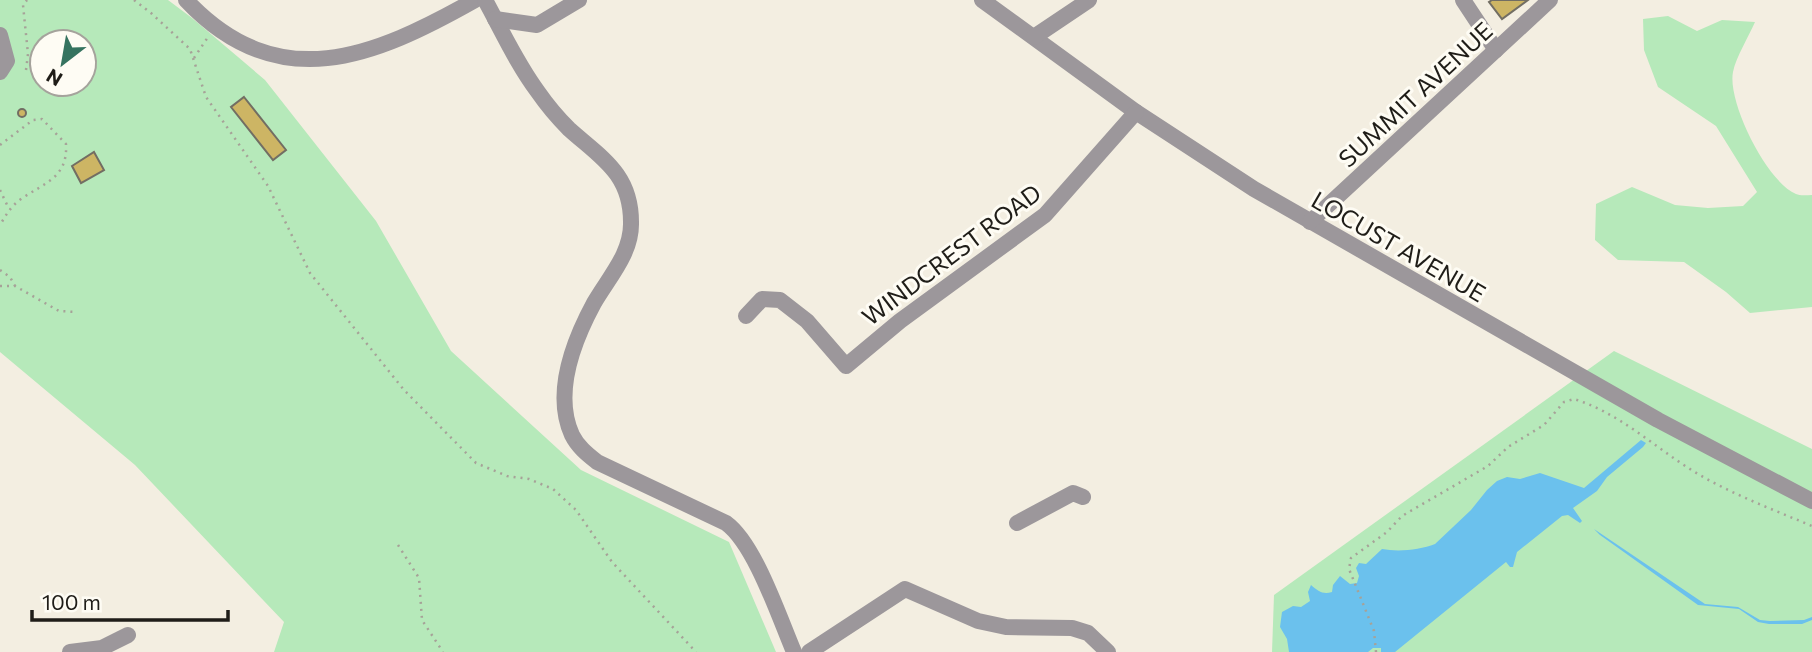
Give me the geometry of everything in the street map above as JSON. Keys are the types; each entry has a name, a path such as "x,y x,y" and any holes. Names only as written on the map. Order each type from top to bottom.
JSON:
{"street":[{"path":"186,0 214,27 254,50 281,58 313,60 371,49 426,28 475,0"},
{"path":"485,0 521,68 539,94 567,127 611,164 630,206 630,241 578,335 569,365 565,385 567,419 572,435 582,450 597,462 734,529 748,548 794,652"},
{"path":"495,19 537,25 579,0"},
{"name":"LOCUST AVENUE","path":"982,0 1136,112 1222,170 1658,420 1812,501"},
{"path":"1034,37 1089,0"},
{"path":"1463,0 1496,50"},
{"name":"SUMMIT AVENUE","path":"1310,222 1550,0"},
{"path":"0,35 7,61 0,72"},
{"name":"WINDCREST ROAD","path":"746,316 762,299 779,300 807,321 846,366 900,321 1045,215 1136,112"},
{"path":"1017,523 1073,493 1083,497"},
{"path":"809,652 905,589 978,621 1006,627 1072,628 1088,633 1108,652"},
{"path":"70,652 102,648 128,635"}],"path":[{"path":"26,70 28,54 23,5 27,0"},
{"path":"134,0 190,49 206,97 268,186 310,272 404,390 476,463 507,476 529,479 553,489 576,510 612,562 696,652"},
{"path":"194,58 214,27"},
{"path":"0,145 33,120 42,120 66,144 67,156 62,169 51,181 9,209 0,225"},
{"path":"0,190 9,209"},
{"path":"0,270 10,277 15,286"},
{"path":"0,286 15,286 60,311 76,312"},
{"path":"1376,651 1374,631 1352,581 1349,569 1352,558 1387,532 1402,516 1488,466 1508,447 1544,425 1564,402 1574,399 1626,423 1661,450 1717,484 1812,526"},
{"path":"398,545 419,578 422,620 443,652"}],"green space":[{"path":"0,0 168,0 192,18 265,80 376,221 451,351 581,470 729,542 776,652 274,652 284,622 135,465 0,352"},
{"path":"1668,16 1697,31 1722,20 1755,22 1733,72 1736,102 1751,140 1773,174 1796,194 1812,195 1812,307 1750,313 1684,262 1618,260 1595,240 1596,204 1632,187 1675,205 1708,208 1743,206 1757,192 1716,126 1658,87 1644,50 1643,19"},
{"path":"1614,351 1812,449 1812,652 1272,652 1274,595"}],"water":[{"path":"1641,440 1646,443 1643,447 1607,477 1597,491 1573,508 1582,521 1580,523 1568,515 1562,516 1517,552 1513,567 1506,562 1395,652 1381,652 1381,648 1373,648 1368,652 1289,652 1287,639 1280,627 1282,612 1293,606 1301,607 1310,601 1308,592 1311,585 1321,592 1332,592 1333,585 1340,576 1350,584 1357,583 1359,576 1356,568 1359,563 1366,564 1382,549 1409,550 1435,544 1471,510 1487,490 1507,477 1520,479 1540,473 1584,488"},
{"path":"1594,529 1705,604 1738,607 1760,620 1804,620 1812,617 1812,620 1802,624 1769,624 1758,622 1739,609 1698,605"}],"building":[{"path":"1528,0 1502,19 1489,2"},
{"path":"244,97 286,150 273,160 231,107"},
{"path":"22,109 26,113 22,117 18,113"},
{"path":"94,152 104,170 81,183 72,166"}]}
